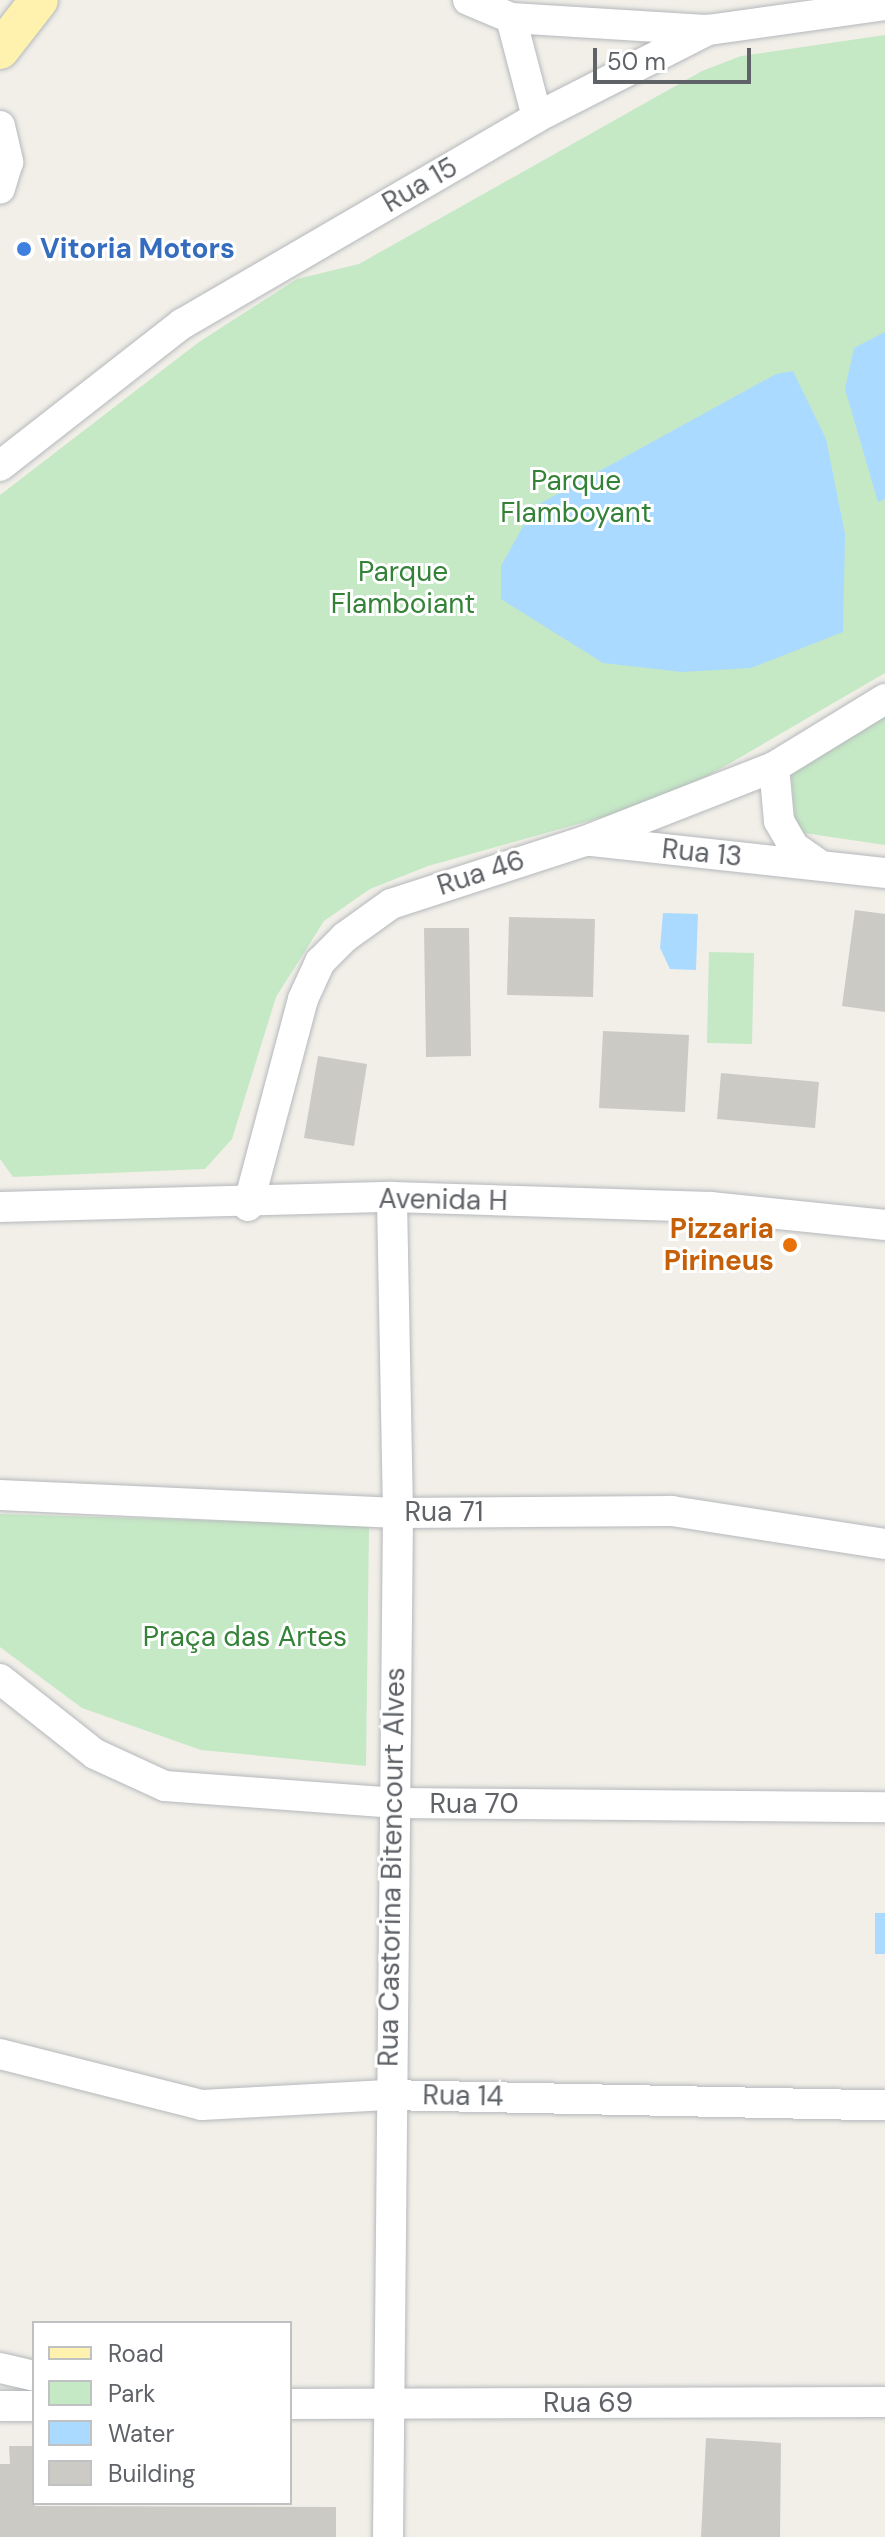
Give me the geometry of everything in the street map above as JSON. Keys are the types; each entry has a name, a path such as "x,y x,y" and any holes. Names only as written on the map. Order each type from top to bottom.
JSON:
{"main road":[{"path":"0,50 39,0"}],"street":[{"path":"468,0 511,18 729,18"},
{"name":"Rua 15","path":"0,466 182,324 537,117 729,18 885,5"},
{"path":"511,18 537,117"},
{"path":"0,126 8,162 0,189"},
{"name":"Rua 46","path":"248,1206 295,1028 320,962 391,904 585,841 774,767 885,699"},
{"name":"Rua 13","path":"774,767 779,821 794,847 818,864"},
{"name":"Rua 13","path":"585,841 885,873"},
{"name":"Avenida H","path":"0,1207 248,1206 392,1197 711,1207 885,1225"},
{"name":"Rua Castorina Bitencourt Alves","path":"388,2537 387,2095 396,1803 398,1513 392,1197"},
{"name":"Rua 71","path":"0,1495 398,1513 672,1511 885,1544"},
{"name":"Rua 70","path":"0,1679 95,1754 165,1786 396,1803 885,1807"},
{"name":"Rua 14","path":"0,2054 202,2105 387,2095 885,2105"},
{"path":"0,2368 32,2376"},
{"name":"Rua 69","path":"292,2404 885,2402"},
{"path":"0,2406 32,2406"}],"green space":[{"name":"Parque Flamboyant","path":"885,35 885,673 696,783 635,808 428,866 370,889 324,921 276,997 232,1139 205,1169 13,1177 0,1159 0,495 199,342 297,279 359,264 702,71 741,56"},
{"path":"885,713 885,845 804,833 796,826 791,775"},
{"path":"709,952 754,953 752,1044 707,1043"},
{"name":"Praça das Artes","path":"0,1514 369,1525 366,1766 201,1750 82,1708 0,1647"}],"water":[{"path":"885,332 885,499 878,502 845,389 854,348"},
{"path":"793,371 826,439 845,534 843,632 751,668 682,672 603,663 501,599 501,566 534,507 776,374"},
{"path":"663,913 698,914 696,970 670,969 660,948"},
{"path":"875,1913 885,1913 885,1954 875,1954"}],"building":[{"path":"855,910 885,914 885,1012 842,1006"},
{"path":"509,917 595,919 593,997 507,995"},
{"path":"424,928 469,928 471,1056 426,1057"},
{"path":"603,1031 689,1035 685,1112 599,1108"},
{"path":"318,1056 367,1064 354,1146 304,1138"},
{"path":"721,1073 819,1082 815,1128 717,1119"},
{"path":"706,2438 781,2443 780,2537 701,2537"},
{"path":"9,2446 32,2446 32,2505 35,2506 336,2507 336,2537 0,2537 0,2464 10,2464"}],"place":[{"name":"Vitoria Motors","path":"24,249"},
{"name":"Pizzaria Pirineus","path":"790,1245"}],"park label":[{"name":"Parque Flamboiant","path":"403,588"}]}
